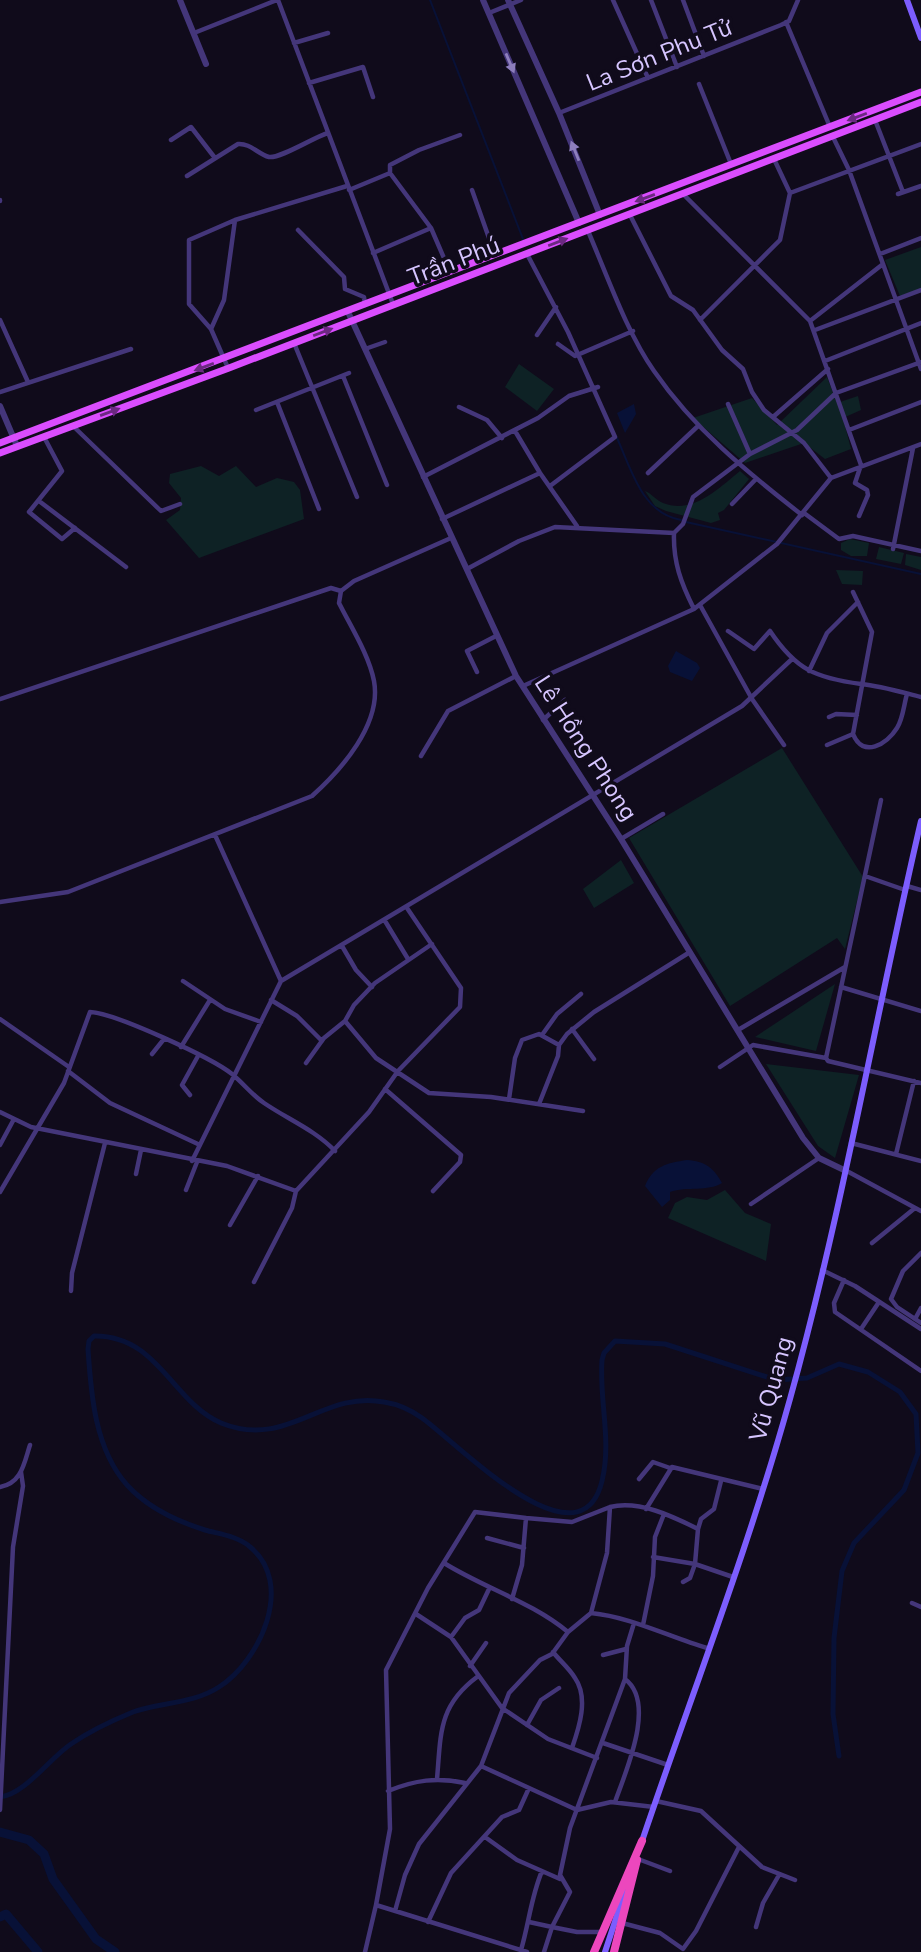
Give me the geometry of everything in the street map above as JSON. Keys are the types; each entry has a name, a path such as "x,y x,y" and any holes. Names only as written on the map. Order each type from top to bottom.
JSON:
{"highway":[{"path":"614,1952 642,1841"},
{"path":"594,1952 642,1841"}],"main road":[{"path":"907,0 917,16 921,38"},
{"name":"Trần Phú","path":"0,453 16,442 225,359 921,92"},
{"name":"Trần Phú","path":"0,443 44,437 921,102"},
{"name":"Vũ Quang","path":"605,1952 707,1648 764,1490 791,1395 868,1071 921,821"}],"street":[{"path":"180,0 206,64"},
{"path":"194,33 277,0 394,305"},
{"path":"483,0 579,223"},
{"path":"489,13 508,2 522,0"},
{"path":"613,0 648,78"},
{"path":"651,0 677,67"},
{"path":"683,0 704,56"},
{"path":"798,0 786,22 830,127"},
{"path":"508,2 559,113 600,215"},
{"name":"La Sơn Phu Tử","path":"559,113 786,22"},
{"path":"294,43 328,33"},
{"path":"309,83 363,67 373,97"},
{"path":"699,84 731,166"},
{"path":"875,120 900,193 921,186"},
{"path":"172,140 191,127 215,158"},
{"path":"187,176 241,143 270,157 278,157 302,142 328,133"},
{"path":"450,273 431,228 390,173 390,165 460,135"},
{"path":"467,569 548,529 577,526 674,533 684,524 693,498 750,454 793,433 836,393 920,365 849,170 833,137"},
{"path":"790,193 921,144"},
{"path":"700,320 780,240 790,193 774,159"},
{"path":"229,368 211,329 189,304 190,240 235,220 348,188 390,173"},
{"path":"472,190 495,256"},
{"path":"683,194 810,321 815,330 861,465 855,483 867,490 868,495 859,516"},
{"path":"630,215 661,282 671,296 685,302 722,350 743,369 758,402 823,464 831,478"},
{"path":"211,329 224,300 235,220"},
{"path":"373,253 431,228"},
{"path":"298,230 344,277 345,289 364,297 365,306"},
{"path":"588,231 655,373 698,426 756,479 839,539 853,536 921,551"},
{"path":"880,254 921,238"},
{"path":"527,254 580,354 615,437 550,486"},
{"path":"810,321 883,264"},
{"path":"815,330 921,290"},
{"path":"537,335 556,307"},
{"name":"Lê Hồng Phong","path":"348,312 441,520 467,569 516,676 621,839 748,1048 819,1158"},
{"path":"0,320 28,382"},
{"path":"825,361 921,323"},
{"path":"558,344 572,355 580,354 633,331"},
{"path":"365,350 385,342"},
{"path":"294,343 357,497"},
{"path":"0,392 131,349"},
{"path":"773,417 828,369"},
{"path":"256,410 346,374 387,485"},
{"path":"422,478 515,431 569,396 595,388"},
{"path":"277,402 319,509"},
{"path":"849,430 921,402"},
{"path":"728,404 750,454"},
{"path":"0,406 16,442"},
{"path":"459,407 487,420 502,438"},
{"path":"73,426 162,511 180,504"},
{"path":"648,473 698,426"},
{"path":"515,431 540,474 577,526"},
{"path":"44,437 62,471 29,512 59,538 64,539 75,527"},
{"path":"522,686 694,609 778,542 831,478 921,444"},
{"path":"894,547 913,447"},
{"path":"441,520 540,474"},
{"path":"732,504 756,479"},
{"path":"39,500 125,567"},
{"path":"674,533 677,572 694,609"},
{"path":"0,902 68,892 312,796 341,770 354,752 366,725 375,689 369,664 339,603 341,591 354,581 450,538"},
{"path":"0,699 331,588 341,591"},
{"path":"853,592 872,628 853,734 856,740 870,749 876,748 898,727 907,694"},
{"path":"810,671 827,633 858,602"},
{"path":"700,605 752,699 783,745"},
{"path":"728,631 754,649 770,631 792,659 810,671 834,681 863,684 921,697"},
{"path":"477,672 467,652 496,636"},
{"path":"186,1190 200,1145 281,981 752,699 792,659"},
{"path":"421,756 448,711 516,676"},
{"path":"543,721 565,700"},
{"path":"829,717 836,714 857,715"},
{"path":"827,745 853,734"},
{"path":"826,1058 881,800"},
{"path":"621,839 663,814"},
{"path":"215,835 281,981"},
{"path":"865,876 921,890"},
{"path":"254,1282 292,1208 296,1191 335,1151 398,1071 453,1015 461,1000 461,988 407,908"},
{"path":"385,921 408,959"},
{"path":"306,1063 322,1041 345,1021 354,1005 372,987 432,944"},
{"path":"342,946 355,970 372,987"},
{"path":"539,1104 558,1055 559,1045 572,1029 690,952"},
{"path":"737,1030 845,967"},
{"path":"183,981 210,1000 261,1022"},
{"path":"841,987 921,1010"},
{"path":"542,1035 557,1014 581,994"},
{"path":"181,1048 210,1000"},
{"path":"271,1000 300,1019 322,1041"},
{"path":"0,1192 38,1129 69,1069 90,1012 133,1025 198,1056 235,1077 266,1104 300,1126 317,1133 335,1151"},
{"path":"0,1019 69,1069 110,1103 200,1145"},
{"path":"345,1021 374,1056 432,1094 509,1099 583,1111"},
{"path":"572,1029 594,1059"},
{"path":"509,1099 519,1045 533,1034 542,1035 559,1045"},
{"path":"152,1054 164,1039"},
{"path":"720,1068 753,1045 826,1058 828,1061 921,1083"},
{"path":"190,1095 182,1085 198,1056"},
{"path":"896,1154 914,1082"},
{"path":"384,1088 461,1155 460,1162 433,1191"},
{"path":"0,1112 38,1129 195,1162 227,1166 296,1191"},
{"path":"0,1144 14,1119"},
{"path":"71,1291 72,1273 105,1143"},
{"path":"851,1143 921,1161"},
{"path":"136,1174 141,1150"},
{"path":"751,1203 819,1158 921,1211"},
{"path":"230,1226 258,1176"},
{"path":"872,1243 915,1208"},
{"path":"921,1253 902,1271 891,1299 921,1323"},
{"path":"821,1270 844,1280 921,1329"},
{"path":"844,1280 834,1310 921,1371"},
{"path":"862,1329 879,1302"},
{"path":"915,1319 921,1308"},
{"path":"0,1487 11,1483 21,1472 30,1445"},
{"path":"639,1479 653,1462 764,1490"},
{"path":"646,1509 670,1468"},
{"path":"0,1810 13,1547 23,1486 21,1472"},
{"path":"682,1582 690,1578 695,1564 701,1519 717,1503 721,1481"},
{"path":"365,1952 389,1839 386,1672 473,1513 572,1522 623,1504 664,1514 698,1529"},
{"path":"395,1911 412,1857 429,1828 481,1766 509,1693 534,1666 553,1652 568,1632 591,1613 607,1553 610,1507"},
{"path":"643,1625 655,1537 664,1514"},
{"path":"512,1599 524,1548 526,1518"},
{"path":"487,1538 524,1548"},
{"path":"653,1557 695,1564 733,1577"},
{"path":"444,1563 489,1589 542,1612 568,1632"},
{"path":"451,1637 465,1618 479,1610 489,1589"},
{"path":"912,1603 921,1607"},
{"path":"591,1613 643,1625 674,1639 707,1648"},
{"path":"416,1614 451,1637 477,1677 502,1707 548,1739 597,1758"},
{"path":"561,1879 568,1836 625,1679 626,1649 634,1623"},
{"path":"470,1666 486,1643"},
{"path":"603,1655 626,1649"},
{"path":"553,1652 576,1678 580,1691 580,1721 572,1748"},
{"path":"437,1779 444,1714 457,1693 477,1677"},
{"path":"615,1802 641,1721 631,1683 625,1679"},
{"path":"527,1725 541,1700 559,1688"},
{"path":"603,1743 668,1765"},
{"path":"481,1766 498,1771 577,1810 615,1802 655,1804 701,1811 765,1869 795,1880"},
{"path":"388,1791 410,1782 437,1779 465,1783"},
{"path":"428,1922 451,1873 502,1817 519,1810 528,1788"},
{"path":"485,1837 517,1860 561,1879 570,1892 552,1927 544,1952"},
{"path":"622,1923 660,1933 681,1950 696,1931 738,1847"},
{"path":"638,1859 670,1871"},
{"path":"376,1905 524,1951 531,1898 542,1871"},
{"path":"756,1927 763,1903 779,1875"},
{"path":"529,1922 576,1932 602,1932"}],"green space":[{"path":"921,247 921,289 900,296 885,260"},
{"path":"519,364 554,389 537,411 505,387"},
{"path":"827,377 837,403 858,396 861,410 843,418 851,449 825,459 804,443 745,463 693,418 752,398 777,425"},
{"path":"201,466 219,476 236,466 256,487 277,478 294,482 300,490 304,519 199,558 166,520 180,510 181,498 169,483 170,474"},
{"path":"740,471 749,479 724,510 718,513 720,520 711,523 655,506 645,491 663,503 674,506 695,503"},
{"path":"850,539 869,543 867,556 851,556 841,550 841,543"},
{"path":"879,547 904,553 901,564 876,559"},
{"path":"906,554 921,557 921,570 905,565"},
{"path":"836,570 863,571 862,585 842,584"},
{"path":"782,748 863,877 845,949 837,938 730,1006 629,838"},
{"path":"621,860 634,883 594,908 583,889"},
{"path":"835,984 816,1051 755,1037"},
{"path":"766,1064 859,1075 835,1158 818,1146"},
{"path":"725,1190 745,1213 771,1224 766,1261 668,1218 675,1203 687,1197 707,1200"}],"water":[{"path":"634,404 636,414 625,433 617,413"},
{"path":"676,651 697,663 700,668 692,681 670,672 668,666"},
{"path":"687,1160 708,1166 722,1183 670,1192 670,1200 662,1207 645,1186 648,1179 662,1167"}],"waterway":[{"path":"430,0 523,239"},
{"path":"617,438 634,477 648,500 668,516 681,520"},
{"path":"686,522 921,574"},
{"path":"0,1797 18,1790 63,1750 101,1726 133,1712 199,1697 219,1687 248,1659 267,1621 271,1600 270,1580 263,1562 249,1546 173,1518 135,1493 116,1471 101,1438 93,1403 88,1349 89,1341 94,1336 116,1339 134,1346 204,1413 221,1423 244,1429 266,1429 285,1425 342,1404 362,1401 399,1406 422,1418 516,1492 544,1507 569,1513 589,1505 602,1481 606,1451 602,1360 604,1353 615,1341 665,1344 776,1380 807,1378 839,1364 868,1372 900,1392 916,1414 918,1453 904,1490 854,1543 842,1571 834,1638 833,1714 839,1756"},
{"path":"0,1832 29,1840 44,1854 53,1879 96,1939 115,1952"},
{"path":"0,1917 6,1914 38,1952"}]}
